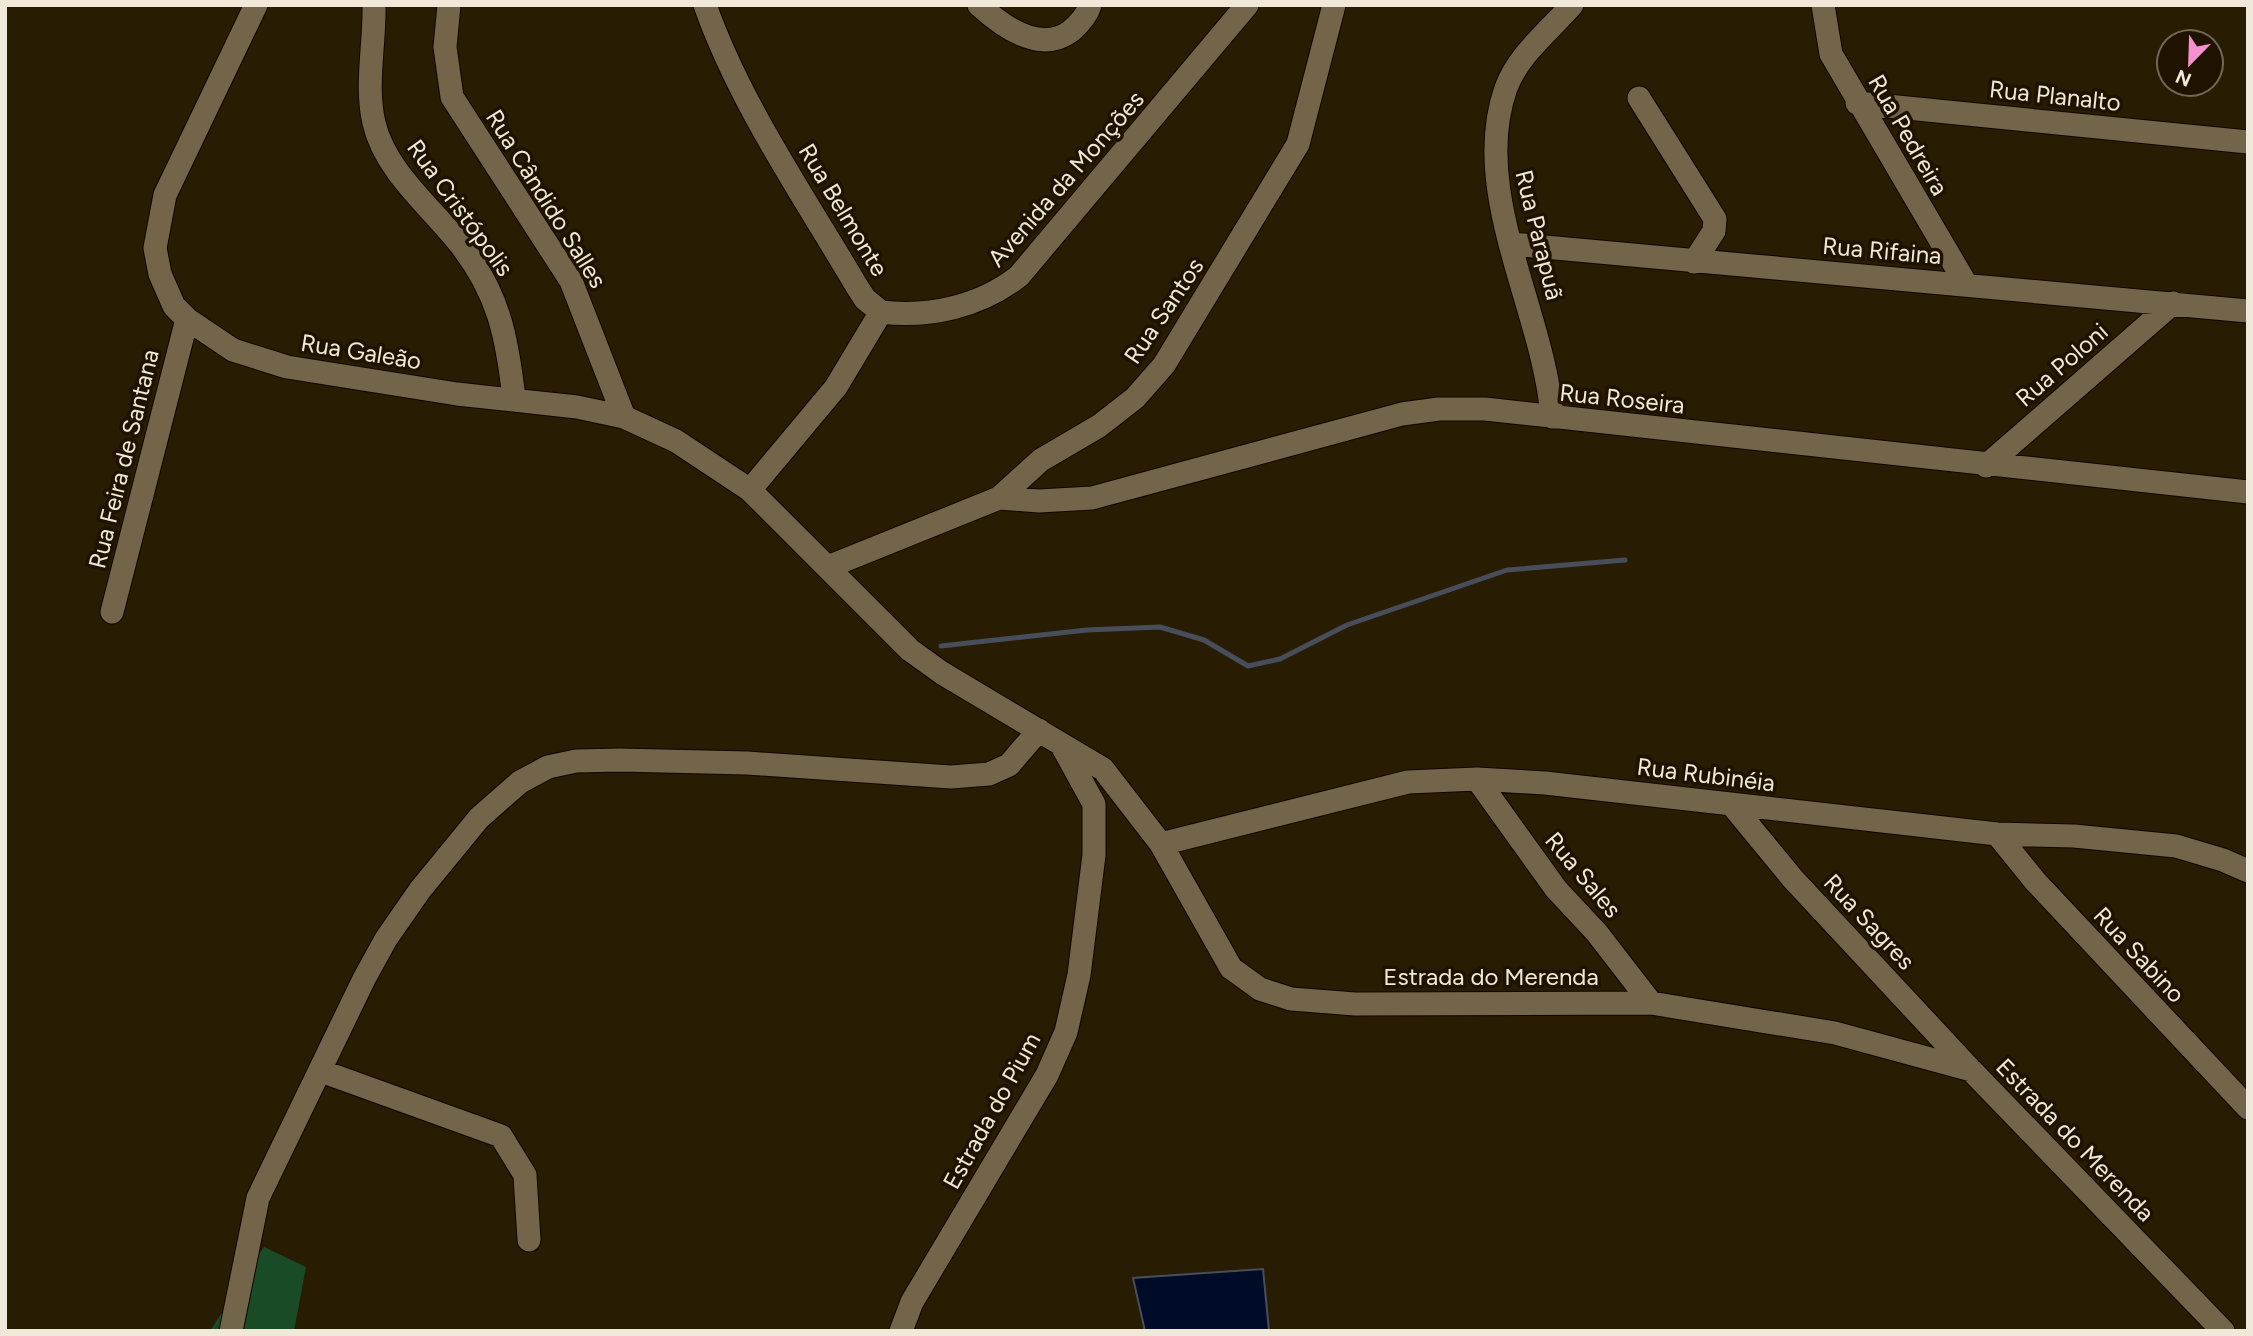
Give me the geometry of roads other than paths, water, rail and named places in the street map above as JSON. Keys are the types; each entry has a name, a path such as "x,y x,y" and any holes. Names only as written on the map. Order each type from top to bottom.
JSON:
{"street":[{"name":"Rua Galeão","path":"256,5 165,195 159,221 155,248 160,274 174,306 187,319 233,350 287,367 457,394 514,398 624,416 676,441 750,490 828,567"},
{"name":"Rua Cristópolis","path":"374,5 370,91 374,123 382,144 398,171 460,244 481,274 499,310 508,341 514,398"},
{"name":"Rua Cândido Salles","path":"449,5 445,47 452,97 571,281 624,416"},
{"name":"Rua Belmonte","path":"705,5 714,32 759,118 856,285 865,299 881,312 836,387 750,490"},
{"path":"979,5 1013,32 1032,39 1049,40 1066,34 1079,24 1090,5"},
{"name":"Avenida da Monções","path":"881,312 918,314 978,302 998,293 1020,276 1247,5"},
{"name":"Rua Santos","path":"828,567 999,498 1041,460 1099,426 1135,398 1164,365 1298,144 1334,5"},
{"name":"Rua Parapuã","path":"1552,417 1540,342 1499,194 1494,158 1506,87 1529,49 1572,5"},
{"name":"Rua Pedreira","path":"1823,5 1831,54 1857,103 1966,284"},
{"path":"1639,98 1715,219 1714,231 1708,244 1694,262"},
{"name":"Rua Planalto","path":"1857,103 2248,142"},
{"name":"Rua Rifaina","path":"1512,244 2248,311"},
{"name":"Rua Poloni","path":"1986,466 2174,303"},
{"name":"Rua Feira de Santana","path":"112,612 187,319"},
{"name":"Rua Roseira","path":"999,498 1039,501 1092,498 1402,414 1439,409 1485,410 1986,466 2248,492"},
{"name":"Estrada do Merenda","path":"828,567 910,650 942,673 1103,769 1161,844 1231,968 1260,989 1291,999 1355,1004 1651,1003 1835,1033 1971,1070 2223,1331"},
{"path":"231,1331 258,1198 386,939 420,890 480,818 520,782 548,767 576,761 620,760 747,763 951,777 989,774 1009,765 1040,730"},
{"name":"Estrada do Pium","path":"901,1331 912,1302 1047,1075 1066,1032 1079,975 1094,855 1094,804 1061,743"},
{"name":"Rua Rubinéia","path":"1161,844 1408,782 1477,779 1545,783 1997,834 2074,836 2176,846 2223,860 2248,871"},
{"name":"Rua Sales","path":"1477,779 1556,889 1597,933 1651,1003"},
{"path":"1094,804 1105,793 1119,788"},
{"name":"Rua Sagres","path":"1732,805 1793,879 1971,1070"},
{"name":"Rua Sabino","path":"1997,834 2044,891 2248,1108"},
{"path":"321,1072 501,1136 525,1175 529,1240"}],"water":[{"path":"1263,1269 1269,1331 1145,1331 1133,1278"}],"waterway":[{"path":"941,646 1087,630 1160,627 1204,640 1248,666 1280,659 1347,625 1507,570 1625,560"}]}
